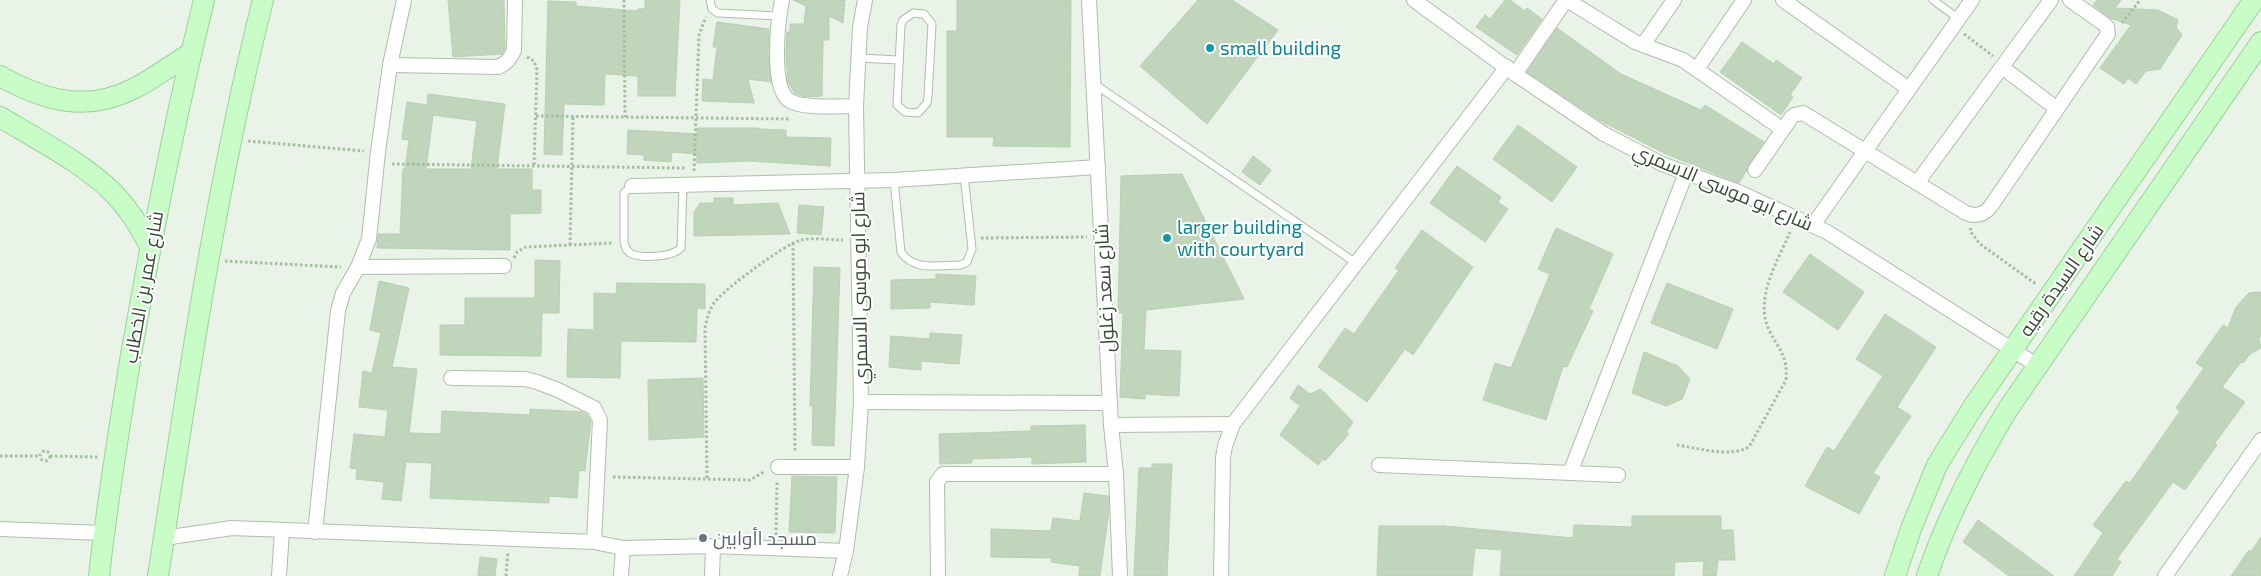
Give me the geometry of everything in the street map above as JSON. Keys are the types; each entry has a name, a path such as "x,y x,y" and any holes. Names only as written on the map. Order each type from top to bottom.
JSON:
{"street":[{"name":"شارع عمر بن الخطاب","path":"99,576 114,458 150,246 204,0"},
{"path":"158,576 207,261 249,56 263,0"},
{"path":"315,532 338,311 343,294 358,267 369,239 377,158 390,64 404,0"},
{"path":"390,64 498,67 505,64 511,58 514,50 515,0"},
{"path":"782,0 777,47 781,91 790,101 802,104 856,106"},
{"name":"شارع ابو موسى الاسمري","path":"840,576 846,551 857,467 861,402 856,106 860,27 866,0"},
{"name":"شارع سعد زغلول","path":"1089,0 1120,576"},
{"name":"شارع ابو موسى الاسمري","path":"1414,0 1511,71 1604,134 1686,173 1736,191 1814,225 1841,240 2038,366"},
{"path":"1642,44 1674,0"},
{"path":"1697,69 1744,0"},
{"path":"1783,0 1909,90"},
{"path":"1814,225 1972,0"},
{"path":"1917,183 2051,0"},
{"path":"1755,170 1782,129 1794,115 1803,113 1966,213 1974,216 1988,210 2106,37 2108,31 2104,24 2070,0"},
{"name":"شارع السيدة رقيه","path":"1895,576 1910,529 1938,465 1973,407 2254,0"},
{"path":"1221,576 1223,458 1233,424 1356,263 1511,71 1562,2 1642,44 1683,60 1782,129"},
{"name":"شارع السيدة رقيه","path":"1927,576 1956,502 1980,455 2008,410 2261,42"},
{"path":"0,76 48,98 76,103 103,99 135,88 191,53"},
{"path":"2002,67 2057,109"},
{"path":"0,117 96,178 118,197 135,220 150,246"},
{"path":"632,186 894,180 1098,167"},
{"path":"1570,473 1686,173"},
{"path":"358,267 504,266"},
{"path":"451,378 525,379 537,382 594,408 600,420 594,542"},
{"path":"861,402 1110,404"},
{"path":"1111,425 1233,424"},
{"path":"2165,576 2261,440"},
{"path":"1379,465 1618,475"},
{"path":"778,467 857,467"},
{"path":"938,576 937,482 942,474 1116,474"},
{"path":"164,538 232,528 594,542 623,548 713,546 846,551"},
{"path":"0,529 103,533"},
{"path":"279,576 282,531"},
{"path":"712,576 713,546"},
{"path":"621,576 623,548"}],"lane":[{"path":"710,0 712,9 718,13 779,16"},
{"path":"1933,0 1956,22"},
{"path":"913,13 924,14 930,18 932,24 929,87 927,103 918,113 905,112 897,105 899,60 903,20 913,13"},
{"path":"859,58 899,60"},
{"path":"1093,83 1356,263"},
{"path":"894,180 900,252 910,263 917,266 961,265 967,262 971,256 964,175"},
{"path":"632,186 624,193 624,242 626,249 632,254 639,256 676,253 681,248 688,185"}],"path":[{"path":"624,0 625,116"},
{"path":"2108,31 2122,22 2140,0"},
{"path":"688,185 694,168 699,35 703,21 712,9"},
{"path":"1956,22 1996,58 2002,67"},
{"path":"514,50 534,61 537,70 534,165"},
{"path":"536,116 800,119"},
{"path":"570,245 573,116"},
{"path":"233,140 377,158 534,165 694,168"},
{"path":"1974,216 1970,231 1980,244 2051,294"},
{"path":"1677,445 1741,452 1749,447 1786,380 1787,367 1784,355 1769,329 1764,312 1765,295 1796,218"},
{"path":"970,238 1102,237"},
{"path":"707,478 704,328 708,314 715,301 793,243 809,239 859,240"},
{"path":"504,266 512,260 517,252 526,247 624,242"},
{"path":"793,243 796,467"},
{"path":"207,261 358,267"},
{"path":"40,456 44,451 50,456 114,458"},
{"path":"0,456 40,456 45,461 50,456"},
{"path":"598,477 750,480 778,467 776,548"},
{"path":"506,576 509,539"}],"building":[{"path":"448,0 504,0 505,48 502,54 453,57"},
{"path":"645,0 680,0 675,96 638,96 638,76 605,74 604,105 564,104 562,155 544,154 548,1 576,2 576,6 638,11 638,9 645,9"},
{"path":"793,0 845,0 843,23 829,16 829,40 823,40 822,96 806,97 795,94 788,81 787,32 790,32 790,24 804,24 806,6"},
{"path":"957,0 1071,0 1070,147 993,146 994,137 947,137 947,31 957,31"},
{"name":"small building","path":"1198,0 1232,0 1278,30 1207,124 1140,66"},
{"path":"1505,0 1510,0 1525,11 1527,8 1542,19 1517,55 1476,27 1485,15 1490,19"},
{"path":"2097,0 2121,0 2115,8 2158,10 2178,20 2176,27 2182,35 2160,69 2146,71 2136,84 2128,78 2124,84 2100,68 2131,25 2110,18 2093,5"},
{"path":"717,22 769,29 768,54 771,82 748,79 754,103 702,101 703,79 713,80 717,47 713,47"},
{"path":"1557,28 1621,74 1701,110 1705,105 1764,142 1739,183 1666,154 1601,121 1527,72"},
{"path":"1742,42 1774,64 1776,60 1802,78 1790,95 1793,97 1781,115 1720,72"},
{"path":"428,94 505,104 497,169 532,169 532,190 541,190 541,213 510,214 510,250 377,248 378,234 400,234 403,169 405,169 409,140 402,139 407,102 427,105","holes":["433,115 477,121 471,169 426,169"]},
{"path":"1518,125 1577,167 1552,202 1493,159"},
{"path":"697,128 786,130 786,137 831,138 830,166 749,161 697,163 697,154 672,152 671,162 644,160 644,155 627,154 628,130 697,134"},
{"path":"1253,156 1271,170 1260,185 1242,172"},
{"path":"1457,166 1501,197 1498,202 1508,209 1485,242 1430,203"},
{"name":"larger building with courtyard","path":"1182,174 1244,299 1146,310 1144,350 1181,351 1179,396 1145,394 1145,399 1120,397 1123,313 1118,313 1121,176"},
{"path":"714,198 733,198 733,205 778,203 790,234 694,236 694,212 700,203 714,203"},
{"path":"799,205 824,207 821,235 797,233"},
{"path":"1556,228 1613,254 1589,309 1593,311 1567,367 1563,366 1546,420 1483,400 1495,363 1511,368 1550,274 1538,269"},
{"path":"1422,230 1473,267 1413,355 1405,349 1367,402 1318,367 1345,328 1354,334 1399,270 1395,268"},
{"path":"1810,254 1864,292 1838,330 1783,292"},
{"path":"535,260 560,261 559,313 542,313 541,356 440,355 440,325 465,325 465,298 535,298"},
{"path":"814,267 840,268 834,446 812,445 813,406 810,406"},
{"path":"936,274 976,276 974,305 930,302 930,308 891,309 891,280 936,279"},
{"path":"379,281 409,288 392,367 417,369 409,433 441,434 442,411 530,415 530,409 582,412 591,421 585,471 579,470 577,498 549,496 549,503 430,498 432,463 406,462 401,501 382,499 384,482 356,479 357,469 350,468 354,434 385,437 388,410 359,407 363,371 372,373 381,333 370,330"},
{"path":"617,283 705,284 705,309 697,308 696,342 621,341 620,378 567,377 568,329 594,330 594,293 616,294"},
{"path":"1667,283 1733,309 1717,349 1651,323"},
{"path":"2261,292 2261,335 2259,339 2261,348 2250,354 2243,363 2241,362 2222,387 2245,402 2215,443 2217,445 2185,490 2173,482 2117,559 2121,562 2112,576 2074,576 2103,533 2093,525 2126,481 2130,483 2180,411 2176,408 2204,368 2196,363 2223,325 2228,328 2236,307 2249,293"},
{"path":"1885,314 1936,347 1897,407 1911,416 1873,473 1880,477 1859,514 1805,486 1827,447 1834,451 1883,376 1856,359"},
{"path":"930,333 962,335 959,364 921,361 921,370 889,367 891,336 930,339"},
{"path":"1644,352 1678,366 1690,379 1682,399 1666,406 1632,393"},
{"path":"703,378 704,437 649,440 648,380"},
{"path":"1298,385 1310,394 1321,389 1353,422 1346,432 1349,434 1325,461 1323,459 1318,465 1280,435 1300,406 1290,398"},
{"path":"1085,425 1086,462 1032,464 1032,457 972,459 972,463 940,464 939,434 1031,431 1031,426"},
{"path":"1152,464 1172,464 1167,576 1134,576 1139,468 1152,468"},
{"path":"792,476 837,477 835,533 789,532"},
{"path":"1084,493 1108,496 1109,511 1100,576 1079,576 1080,566 1051,562 1052,558 991,557 991,529 1051,531 1053,518 1080,521"},
{"path":"1632,516 1721,516 1721,530 1733,530 1735,560 1718,560 1716,576 1703,576 1704,561 1675,562 1674,576 1500,576 1502,550 1475,548 1472,576 1377,576 1379,526 1445,526 1573,538 1574,525 1632,527"},
{"path":"1978,520 2054,576 2009,576 1963,542"},
{"path":"2261,537 2261,576 2231,576 2249,550 2251,552"},
{"path":"480,557 497,559 495,576 478,576"}],"place":[{"name":"small building","path":"1210,48"},
{"name":"larger building with courtyard","path":"1167,238"},
{"name":"مسجد اأوابين","path":"703,538"}]}
